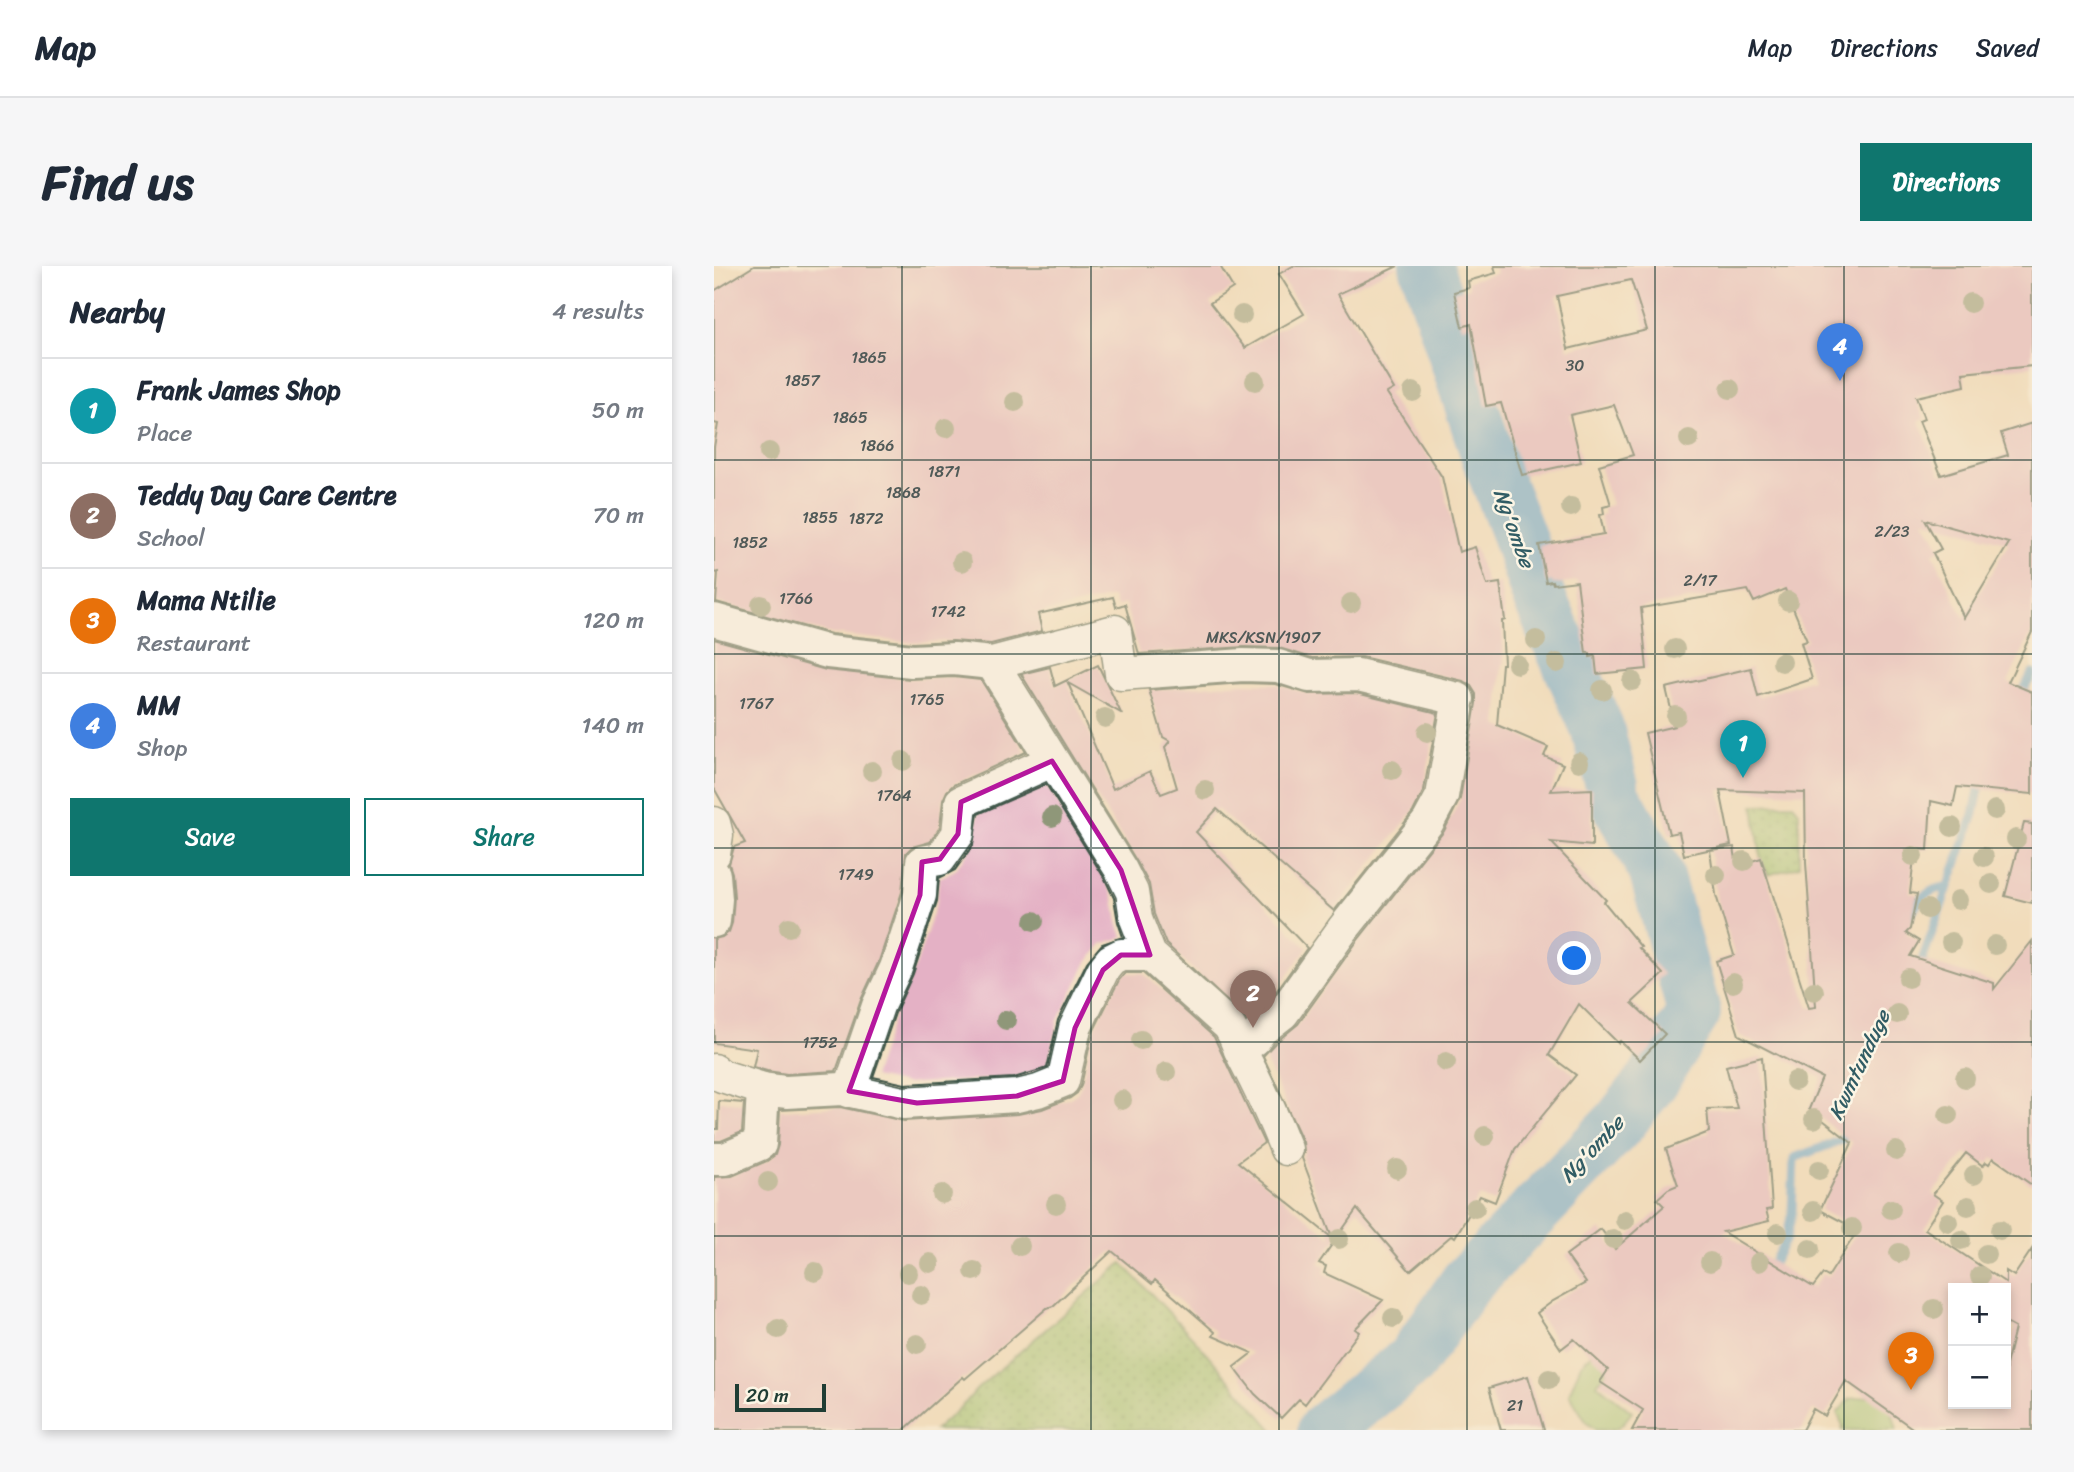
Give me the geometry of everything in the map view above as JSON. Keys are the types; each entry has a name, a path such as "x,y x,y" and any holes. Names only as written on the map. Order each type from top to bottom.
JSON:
{"street":[{"path":"714,620 828,652 912,662 954,659 992,663 1115,631 1121,674 1152,674 1243,665 1278,666 1309,676 1358,675 1458,705 1441,796 1428,822 1343,929 1283,1013 1240,1050"},
{"path":"992,663 1121,870 1132,892 1139,929 1150,955 1228,1025 1271,1111 1286,1149"},
{"path":"849,1091 878,1006 896,968 920,895 922,862 940,859 958,834 961,802 1052,761"},
{"path":"714,823 717,835 714,854"},
{"path":"714,876 714,921"},
{"path":"714,1070 722,1076 762,1089 786,1092 842,1089 903,1103 1017,1096 1038,1091 1063,1081 1075,1028 1103,970 1111,960 1121,955 1150,955"},
{"path":"714,1159 725,1159 760,1144 764,1099 762,1089"}],"highlighted area":[{"path":"1052,761 1121,870 1150,955 1121,955 1103,970 1075,1028 1063,1081 1017,1096 917,1103 849,1091 920,895 922,862 940,859 958,834 961,802"}],"green space":[{"path":"1793,804 1799,811 1799,866 1768,875 1761,861 1754,805"},
{"path":"1122,1263 1195,1340 1273,1430 935,1430 977,1389"},
{"path":"1598,1348 1607,1372 1597,1384 1632,1412 1621,1426 1614,1429 1596,1430 1587,1423 1569,1394 1581,1364"},
{"path":"1887,1394 1897,1430 1842,1430 1837,1413 1850,1399"}],"building":[{"path":"754,266 1220,266 1233,288 1210,303 1245,348 1304,314 1279,274 1293,266 1398,266 1338,294 1394,389 1387,393 1442,477 1459,552 1475,547 1487,585 1500,583 1505,620 1502,621 1504,664 1497,725 1548,747 1544,756 1563,764 1551,791 1592,789 1592,846 1551,842 1606,900 1604,902 1641,947 1639,948 1663,974 1632,1003 1665,1034 1640,1060 1620,1041 1618,1043 1579,1004 1549,1055 1576,1075 1515,1149 1495,1202 1480,1196 1455,1237 1452,1235 1410,1271 1357,1209 1319,1263 1326,1266 1324,1273 1383,1300 1355,1329 1359,1332 1305,1404 1299,1399 1281,1418 1255,1394 1234,1367 1252,1353 1213,1336 1215,1332 1155,1280 1152,1284 1112,1251 1053,1306 1047,1308 965,1379 963,1377 904,1430 714,1430 714,1177 732,1176 775,1155 780,1110 840,1107 904,1121 1018,1114 1042,1109 1070,1098 1081,1086 1092,1034 1125,973 1143,973 1214,1037 1264,1143 1238,1162 1332,1238 1302,1158 1303,1142 1263,1056 1298,1024 1358,940 1444,831 1460,799 1476,703 1476,694 1471,686 1463,681 1362,657 1312,658 1279,648 1244,647 1139,654 1125,604 1116,607 1113,597 1038,614 1042,631 991,644 953,641 913,643 831,634 716,602 718,572 714,573 714,447 718,424 714,423 714,291"},
{"path":"1494,266 2032,266 2032,366 1963,373 1965,386 1916,397 1924,419 1919,421 1941,475 2008,455 2001,433 2032,423 2032,632 2008,682 2032,692 2032,794 1957,787 1953,806 1931,801 1928,850 1915,849 1910,893 1917,894 1910,929 1906,933 1919,941 1910,956 1994,983 1994,989 2032,941 2032,1185 1993,1158 1989,1164 1986,1162 1983,1166 1966,1153 1933,1194 1943,1201 1925,1229 2006,1283 2006,1271 2014,1276 2032,1249 2032,1430 1915,1430 1846,1381 1825,1416 1813,1409 1802,1430 1632,1430 1643,1410 1600,1382 1608,1370 1574,1339 1561,1349 1537,1313 1586,1283 1566,1255 1601,1229 1615,1249 1664,1206 1657,1199 1668,1189 1678,1185 1666,1149 1709,1132 1707,1109 1737,1108 1726,1066 1762,1057 1772,1209 1766,1210 1769,1221 1723,1232 1813,1287 1823,1274 1828,1277 1858,1230 1820,1210 1852,1143 1809,1109 1822,1078 1739,1035 1716,961 1734,955 1716,895 1710,850 1734,847 1737,866 1761,858 1809,1008 1816,1007 1806,863 1805,793 1720,790 1731,845 1684,855 1679,832 1669,834 1645,733 1675,726 1666,688 1751,668 1758,697 1812,679 1801,643 1807,641 1785,589 1754,602 1748,590 1641,608 1647,669 1597,674 1595,656 1590,657 1590,653 1586,653 1577,581 1553,584 1552,581 1546,582 1539,545 1604,534 1600,515 1604,514 1603,507 1611,505 1599,465 1633,455 1614,405 1570,415 1581,462 1522,475 1501,403 1486,406 1471,324 1462,327 1454,292 1469,288 1468,281 1496,273","holes":["1631,280 1647,330 1568,349 1557,296","1925,520 2009,543 1964,618 1933,553 1941,549"]},
{"path":"714,639 826,670 910,679 953,677 981,680 1026,752 953,785 943,800 940,827 930,842 912,847 906,853 902,892 879,961 861,1000 836,1071 787,1074 767,1071 753,1067 757,1049 714,1043 714,939 729,932 732,923 734,897 729,864 734,847 745,843 714,788"},
{"path":"1098,665 1121,713 1068,683 1113,789 1150,771 1161,794 1177,788 1165,747 1170,741 1163,737 1149,690 1243,683 1275,684 1309,694 1356,693 1438,713 1424,790 1413,812 1334,911 1217,809 1196,832 1307,948 1270,1000 1246,1019 1166,944 1154,914 1149,884 1021,674 1050,667 1055,686"},
{"path":"1046,784 1105,879 1114,898 1123,937 1102,944 1087,962 1058,1020 1047,1068 1014,1078 905,1084 873,1077 895,1013 913,974 937,901 939,878 955,870 973,845 978,814"},
{"path":"2024,823 2032,824 2032,903 2005,896"},
{"path":"719,1101 744,1103 742,1132 721,1141 714,1141 714,1129 718,1129"},
{"path":"1528,1376 1544,1430 1501,1430 1489,1388"}],"waterway":[{"name":"Ng'ombe","path":"1426,266 1488,457 1538,595 1597,727 1612,786"},
{"name":"Kwmtunduge","path":"2020,698 2032,673"},
{"name":"Kwmtunduge","path":"1919,969 1974,814 1981,780"},
{"name":"Ng'ombe","path":"1324,1430 1411,1361 1466,1283 1619,1123 1652,1081 1694,1012 1655,870 1620,807"},
{"path":"1908,919 1924,896 1933,890 1949,886"},
{"name":"Kwmtunduge","path":"1769,1271 1786,1239 1792,1213 1794,1158 1842,1140 1849,1129"}],"place":[{"name":"MM","path":"1840,381"},
{"name":"Frank James Shop","path":"1743,778"},
{"name":"Teddy Day Care Centre","path":"1253,1028"},
{"name":"Mama Ntilie","path":"1911,1390"}]}
